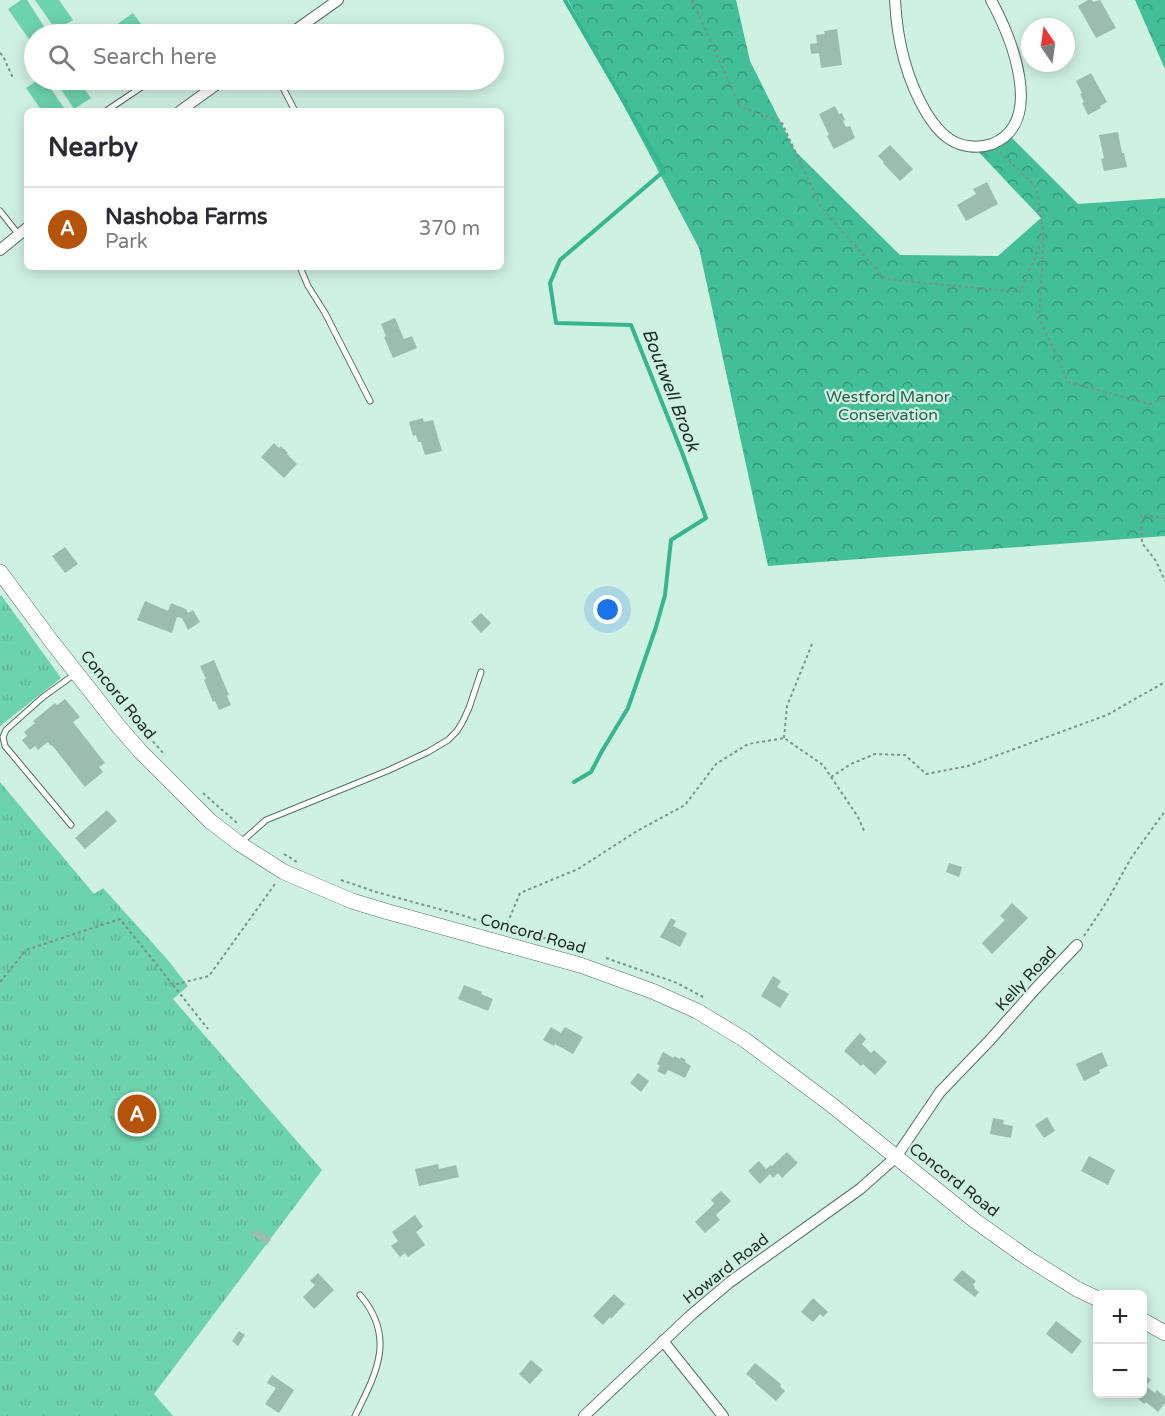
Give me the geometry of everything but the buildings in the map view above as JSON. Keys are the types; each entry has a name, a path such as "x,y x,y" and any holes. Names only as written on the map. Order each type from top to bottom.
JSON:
{"main road":[{"name":"Concord Road","path":"0,572 76,673 141,752 210,821 245,839 284,872 352,901 580,965 652,991 697,1011 776,1062 982,1226 1077,1290 1093,1297"},
{"path":"1147,1322 1165,1333"}],"street":[{"path":"304,24 338,0"},
{"path":"895,0 897,25 908,73 920,101 934,125 948,138 956,143 974,147 992,144 1000,139 1013,126 1020,110 1018,77 1011,45 991,0"},
{"path":"184,108 208,90"},
{"path":"0,250 23,231"},
{"name":"Kelly Road","path":"896,1157 940,1092 1077,945"},
{"name":"Howard Road","path":"584,1416 691,1315 730,1282 860,1189 896,1157"},
{"path":"663,1341 723,1416"}],"lane":[{"path":"110,108 137,90"},
{"path":"284,90 293,108"},
{"path":"0,212 23,231"},
{"path":"301,270 370,401"},
{"path":"245,839 266,820 387,771 448,740 463,721 481,672"},
{"path":"71,825 5,746 3,738 6,730 28,710 76,673"},
{"path":"356,1416 376,1370 381,1350 379,1330 370,1307 360,1295"}],"path":[{"path":"692,0 740,107 781,121 821,207 885,279 1020,292 1044,236"},
{"path":"0,53 13,78"},
{"path":"992,144 1036,187 1044,236 1039,318 1068,382 1150,404 1165,398"},
{"path":"1165,518 1141,515 1142,543 1156,561 1165,581"},
{"path":"784,738 787,706 812,644"},
{"path":"831,777 851,764 875,754 905,755 926,774 968,766 1107,715 1165,682"},
{"path":"122,707 170,760"},
{"path":"505,929 520,893 578,869 637,831 684,805 716,764 748,744 784,738 823,765 858,817 864,833"},
{"path":"199,789 245,839"},
{"name":"Kelly Road","path":"1077,945 1106,903 1131,858 1165,811"},
{"path":"276,850 304,865"},
{"path":"173,985 209,976 284,872"},
{"path":"338,879 484,923"},
{"path":"0,982 26,951 120,919 208,1029"},
{"path":"494,927 525,932 578,950"},
{"path":"599,956 677,983 705,999"}],"green space":[{"path":"21,0 27,0 43,24 24,24 24,32 8,9"},
{"path":"35,0 59,0 73,20 66,24 52,24"},
{"name":"Westford Manor Conservation","path":"568,0 736,0 750,61 795,151 900,255 998,256 1041,218 974,147 1007,133 1078,204 1165,198 1165,536 768,566 699,248"},
{"path":"1135,0 1165,0 1165,69"},
{"path":"133,13 141,24 117,24"},
{"path":"27,90 52,90 64,108 40,108"},
{"path":"62,90 85,90 91,98 73,108"},
{"path":"0,596 61,678 0,726"},
{"path":"0,782 94,894 103,888 167,959 188,986 173,999 322,1170 154,1394 173,1416 0,1416"}],"waterway":[{"name":"Boutwell Brook","path":"565,0 664,171 560,260 550,283 556,323 631,325 706,518 671,540 665,595 628,708 591,772 574,782"}],"place":[{"name":"Nashoba Farms","path":"137,1114"}]}
